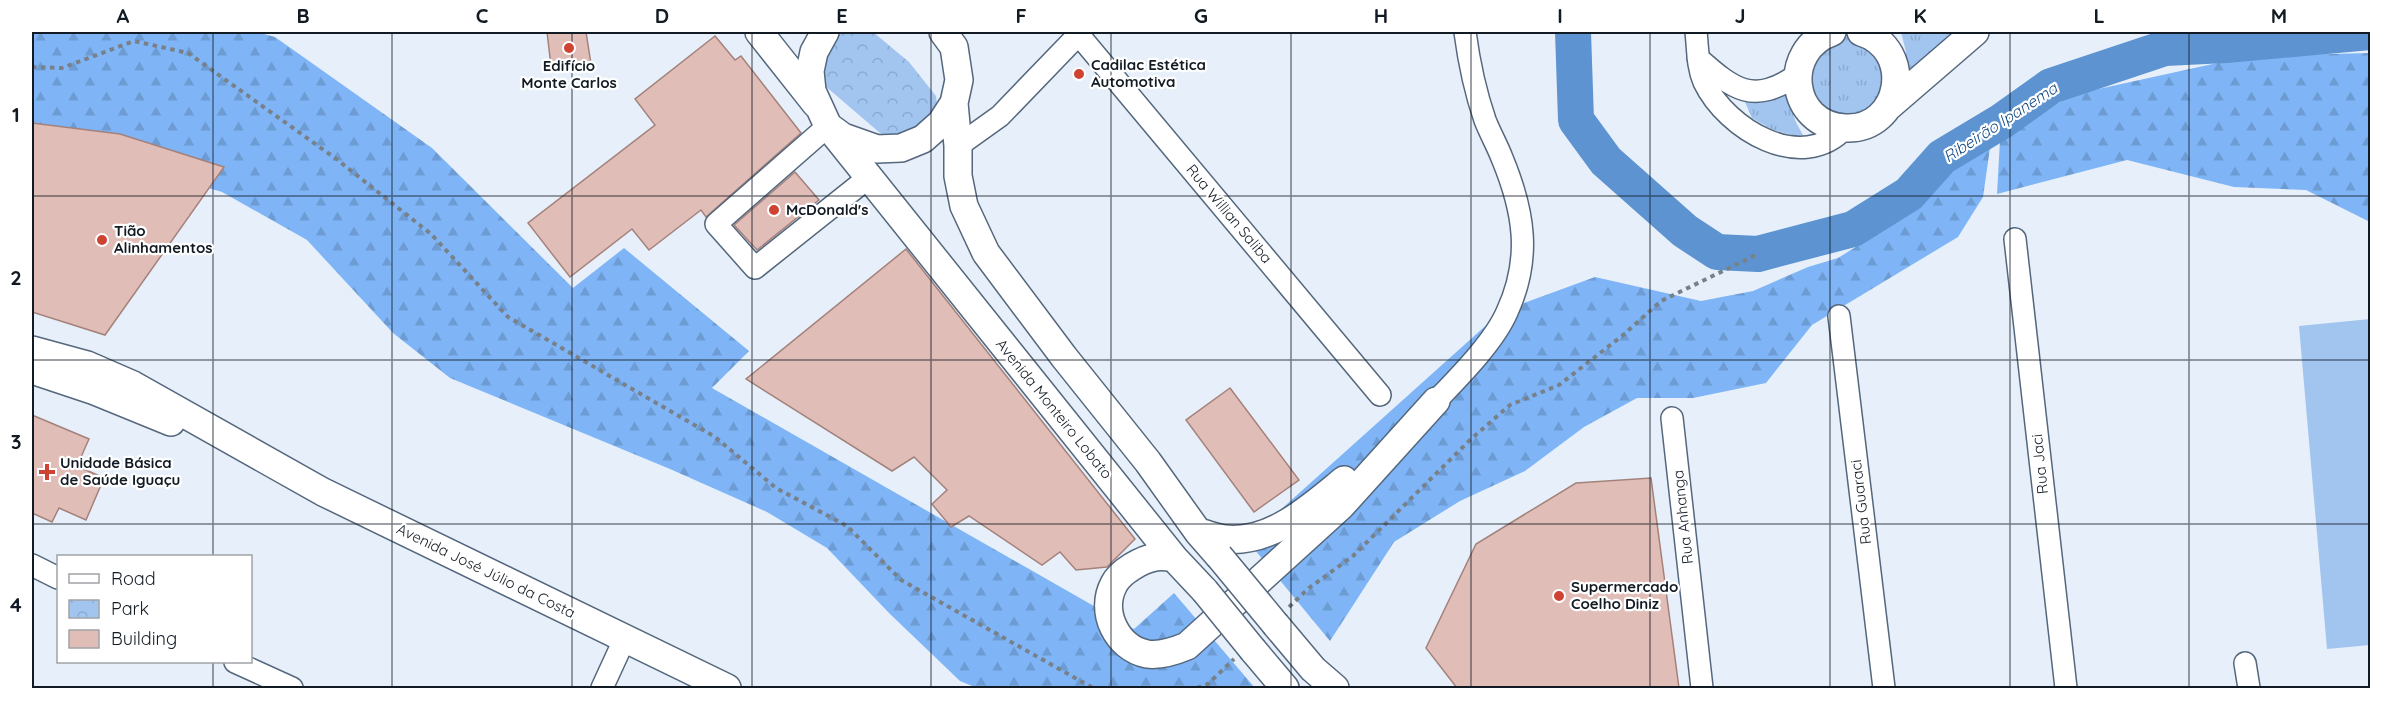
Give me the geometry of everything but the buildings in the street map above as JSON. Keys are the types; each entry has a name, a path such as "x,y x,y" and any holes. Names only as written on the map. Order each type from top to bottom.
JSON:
{"main road":[{"name":"Avenida Monteiro Lobato","path":"759,32 868,178 1174,558 1205,591 1285,688"},
{"path":"825,32 814,52 810,71 812,91 824,117 843,137 877,149 901,148 923,139 942,123 957,91 964,32"},
{"path":"943,32 954,47 958,176 964,206 986,253 1064,357 1148,462 1198,532 1313,669 1335,688"},
{"path":"1790,32 1799,67 1798,91 1804,105 1815,117 1829,125 1845,128 1862,126 1876,119 1974,32"},
{"path":"1799,67 1809,45 1822,35 1832,32"},
{"path":"1861,32 1870,34 1884,45 1893,59 1897,75 1895,92 1888,107"},
{"name":"Avenida José Júlio da Costa","path":"32,350 87,365 133,385 323,492 727,688"},
{"name":"Avenida José Júlio da Costa","path":"32,370 95,391 200,434 248,448"},
{"path":"1198,532 1224,539 1236,539 1262,535 1280,527 1316,504 1436,401"},
{"path":"1174,558 1155,557 1141,562 1123,574 1113,585 1109,605 1112,624 1118,637 1130,648 1148,654 1170,652 1187,646 1341,506 1436,401"}],"street":[{"path":"1436,401 1465,370 1507,314 1522,268 1524,245 1515,192 1503,158 1486,122 1471,77 1465,32"},
{"path":"1696,32 1698,58 1704,81 1718,104 1751,132 1796,149 1819,146 1835,139 1845,128"},
{"path":"958,146 1000,116 1080,33"},
{"name":"Rua Willian Saliba","path":"1080,33 1380,395"},
{"path":"1698,58 1721,79 1745,92 1771,91 1799,67"},
{"path":"824,117 716,224 755,268 868,178"},
{"name":"Rua Jaci","path":"2015,239 2066,688"},
{"name":"Rua Guaraci","path":"1839,316 1884,688"},
{"name":"Rua Anhanga","path":"1672,418 1702,688"},
{"path":"32,566 57,578"},
{"path":"602,688 625,638"},
{"path":"237,663 292,688"},
{"path":"2245,663 2249,688"}],"path":[{"path":"32,67 62,68 134,41 188,53 335,158 431,234 508,317 715,437 776,488 847,526 901,580 1093,688"},
{"path":"1284,612 1309,588 1353,556 1470,440 1510,405 1559,385 1622,336 1661,301 1758,254"},
{"path":"1197,688 1208,684 1242,652"}],"green space":[{"path":"32,32 257,32 275,37 432,148 573,288 624,248 749,351 712,388 1134,629 1174,593 1255,688 977,688 960,681 889,613 827,548 767,512 670,469 450,378 393,333 307,240 222,192 133,166 32,152"},
{"path":"838,32 873,32 909,62 936,96 938,113 925,128 887,139 817,79"},
{"path":"1901,32 1962,32 1934,58 1902,75 1906,52"},
{"path":"1849,36 1875,46 1887,96 1855,120 1817,107 1808,68 1836,38"},
{"path":"2370,53 2370,222 2306,190 2234,187 2127,160 1997,194 2000,140 2071,95 2249,56"},
{"path":"1791,90 1794,116 1805,138 1773,130 1752,118 1745,102 1778,97"},
{"path":"1990,148 1983,197 1958,237 1812,325 1766,383 1693,398 1637,398 1584,427 1525,471 1460,501 1394,542 1330,641 1245,538 1248,539 1502,311 1595,277 1701,301 1753,291 1808,267 1838,258 1899,220 1965,151"},
{"path":"2370,319 2370,645 2327,649 2299,326"}],"waterway":[{"name":"Ribeirão Ipanema","path":"1573,32 1576,120 1606,161 1685,231 1717,252 1758,254 1853,229 1909,194 1942,157 2002,121 2051,86 2165,48 2370,32"}],"place":[{"name":"Edifício Monte Carlos","path":"569,48"},
{"name":"Cadilac Estética Automotiva","path":"1079,74"},
{"name":"McDonald's","path":"774,210"},
{"name":"Tião Alinhamentos","path":"102,240"},
{"name":"Unidade Básica de Saúde Iguaçu","path":"47,472"},
{"name":"Supermercado Coelho Diniz","path":"1559,596"}]}
